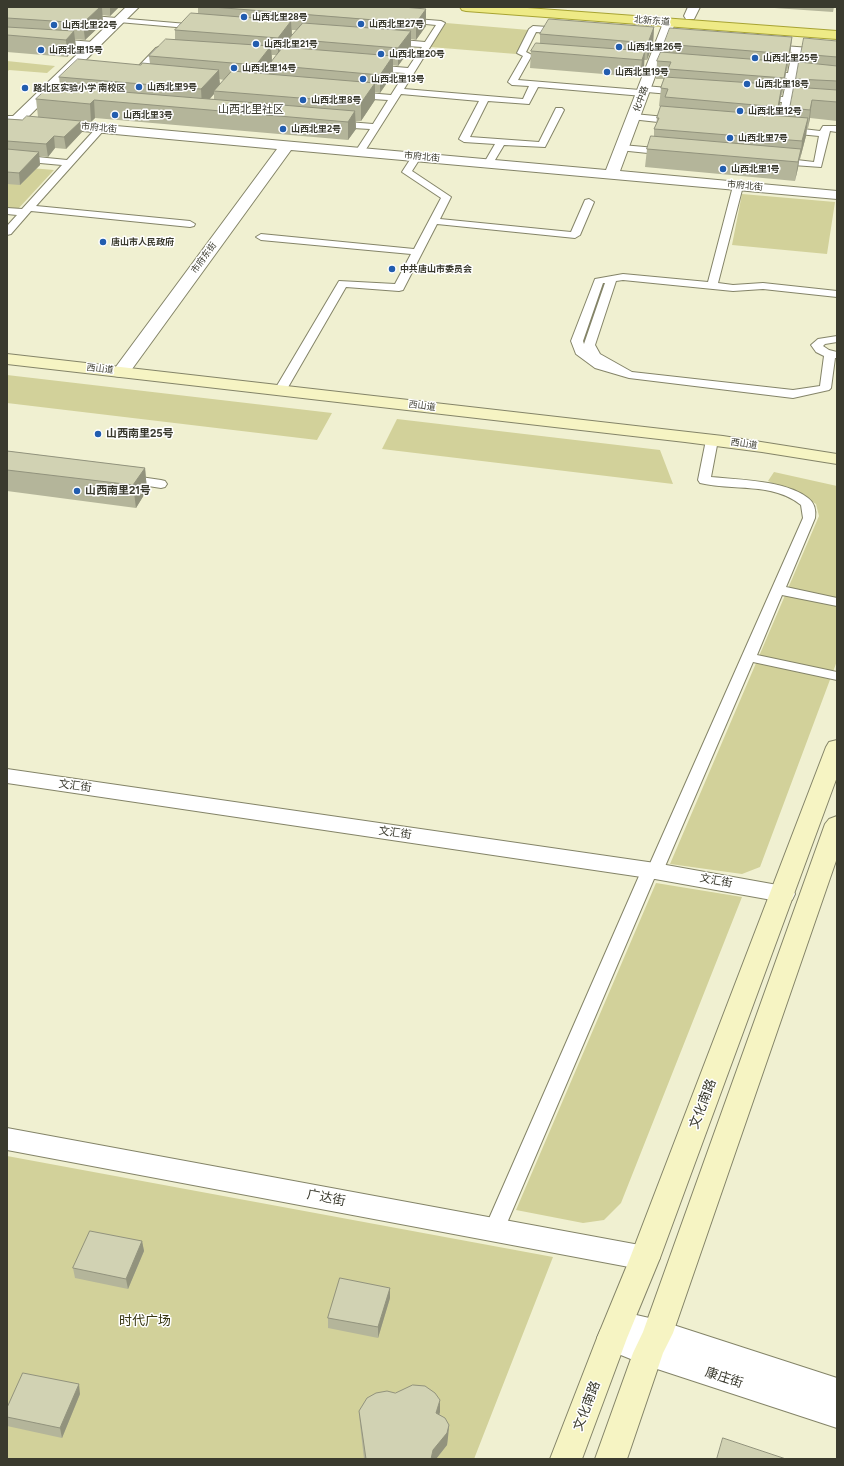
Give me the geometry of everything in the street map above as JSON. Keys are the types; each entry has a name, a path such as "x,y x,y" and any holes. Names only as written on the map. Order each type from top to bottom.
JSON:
{"main road":[{"name":"北新东道","path":"466,7 837,35"},
{"name":"北新东道","path":"570,7 692,12 837,27"}],"street":[{"path":"12,120 40,98 133,7"},
{"name":"化中路","path":"612,174 669,22"},
{"name":"市府北街","path":"12,120 837,195"},
{"name":"市府东街","path":"121,372 287,145"},
{"name":"西山道","path":"7,359 281,389 712,440 806,453 837,459"},
{"name":"文化南路","path":"566,1459 645,1258 837,747"},
{"name":"文汇街","path":"7,776 655,871 783,894"},
{"path":"611,1459 837,824"},
{"name":"广达街","path":"7,1139 645,1258"},
{"name":"康庄街","path":"616,1331 653,1343 837,1392"},
{"name":"康庄街","path":"653,1343 837,1414"}],"lane":[{"path":"74,17 206,27"},
{"path":"360,152 441,23 401,20"},
{"path":"571,32 533,29 521,53 532,55 512,82 644,91 692,92"},
{"path":"46,42 93,45"},
{"path":"379,42 426,45"},
{"path":"757,47 837,53"},
{"path":"149,77 130,76 159,50 174,51"},
{"path":"797,50 786,100 777,130 824,134"},
{"path":"364,67 410,71"},
{"path":"68,70 82,72"},
{"path":"760,73 837,79"},
{"path":"346,94 485,98 526,102 535,84"},
{"path":"40,98 56,99"},
{"path":"485,98 464,139 542,146 559,110"},
{"path":"755,98 837,104"},
{"path":"634,117 688,122"},
{"path":"329,123 375,127"},
{"path":"7,232 101,128"},
{"path":"771,161 818,165 826,128 837,129"},
{"path":"489,163 501,142"},
{"path":"622,148 677,152"},
{"path":"7,157 69,163"},
{"path":"281,389 343,283 399,288 446,197 407,172 416,157"},
{"path":"712,286 738,186"},
{"path":"434,221 575,235 589,202"},
{"path":"7,210 27,210 190,224"},
{"path":"261,236 418,252"},
{"path":"837,294 762,286 733,288 623,277 612,278 599,281 577,341 580,352 599,366 629,375 793,394 825,388 834,354 821,350 817,345 822,341 837,339"},
{"path":"494,1230 647,876 655,871 809,518 810,511 805,502 780,490 704,480 712,440"},
{"path":"115,478 161,484"},
{"path":"778,590 837,602"},
{"path":"748,657 837,676"}],"green space":[{"path":"446,23 529,30 516,54 430,47"},
{"path":"7,61 55,66 47,73 9,70 7,72"},
{"path":"7,166 54,170 18,209 7,208"},
{"path":"742,194 835,202 827,254 732,245"},
{"path":"7,375 332,413 317,440 7,403"},
{"path":"397,419 660,450 673,484 382,449"},
{"path":"774,472 837,486 837,661 760,867 742,874 670,864 819,516 816,504 801,495 768,481"},
{"path":"656,883 742,897 621,1203 604,1220 583,1223 516,1210"},
{"name":"时代广场","path":"7,1156 553,1257 474,1459 7,1459"}],"building":[{"path":"7,7 100,7 83,23 7,18"},
{"path":"213,7 403,7 426,9 416,23"},
{"path":"191,13 291,21 278,38 175,30"},
{"path":"549,19 654,27 648,43 540,34"},
{"path":"303,23 411,31 398,48 289,39"},
{"path":"7,27 74,31 66,40 7,35"},
{"path":"670,28 792,37 789,54 664,44"},
{"path":"804,38 837,41 837,57 801,54"},
{"path":"166,39 271,46 256,65 149,56"},
{"path":"536,43 645,51 642,60 531,51"},
{"path":"283,47 393,56 380,75 269,65"},
{"path":"661,52 787,62 784,78 668,69 671,62 657,61"},
{"path":"78,59 219,70 201,89 59,77"},
{"path":"799,62 837,66 837,81 796,79"},
{"path":"232,71 375,83 361,103 214,91"},
{"path":"665,77 782,85 778,107 665,97 668,89 661,88"},
{"path":"50,86 355,111 348,122 94,100 90,104 36,99"},
{"path":"794,87 837,90 837,102 812,100 810,110 790,108"},
{"path":"661,106 808,118 802,141 654,129 659,118 657,118"},
{"path":"27,116 81,121 64,137 54,136 46,144 7,141 7,119 22,120"},
{"path":"651,136 801,149 798,162 647,149"},
{"path":"7,149 39,152 19,173 7,172"},
{"path":"7,451 145,468 133,485 7,470"},
{"path":"90,1231 142,1241 126,1279 73,1268"},
{"path":"340,1278 390,1288 378,1327 328,1318"},
{"path":"23,1373 79,1384 60,1428 7,1417 7,1408"},
{"path":"413,1385 425,1386 435,1393 440,1400 436,1413 445,1418 449,1425 447,1433 433,1450 431,1459 366,1459 359,1411 367,1398 376,1393 387,1391 395,1393"},
{"path":"723,1438 786,1459 717,1459"}],"place":[{"name":"山西北里28号","path":"244,17"},
{"name":"山西北里27号","path":"361,24"},
{"name":"山西北里22号","path":"54,25"},
{"name":"山西北里21号","path":"256,44"},
{"name":"山西北里26号","path":"619,47"},
{"name":"山西北里15号","path":"41,50"},
{"name":"山西北里20号","path":"381,54"},
{"name":"山西北里25号","path":"755,58"},
{"name":"山西北里14号","path":"234,68"},
{"name":"山西北里19号","path":"607,72"},
{"name":"山西北里13号","path":"363,79"},
{"name":"山西北里18号","path":"747,84"},
{"name":"山西北里9号","path":"139,87"},
{"name":"路北区实验小学 南校区","path":"25,88"},
{"name":"山西北里8号","path":"303,100"},
{"name":"山西北里12号","path":"740,111"},
{"name":"山西北里3号","path":"115,115"},
{"name":"山西北里2号","path":"283,129"},
{"name":"山西北里7号","path":"730,138"},
{"name":"山西北里1号","path":"723,169"},
{"name":"唐山市人民政府","path":"103,242"},
{"name":"中共唐山市委员会","path":"392,269"},
{"name":"山西南里25号","path":"98,434"},
{"name":"山西南里21号","path":"77,491"}],"district":[{"name":"山西北里社区","path":"251,110"}]}
